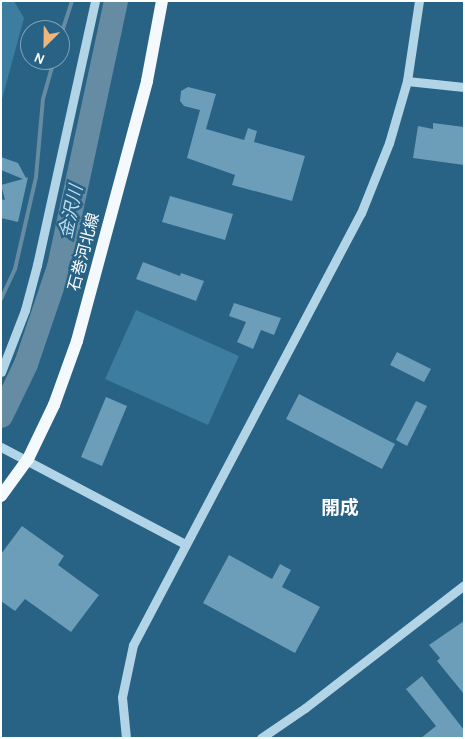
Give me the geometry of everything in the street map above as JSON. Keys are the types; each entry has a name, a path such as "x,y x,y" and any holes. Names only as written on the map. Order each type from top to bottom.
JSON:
{"main road":[{"name":"石巻河北線","path":"1,496 28,460 54,405 77,342 148,81 162,1"}],"street":[{"path":"1,372 25,310 95,1"},
{"path":"126,738 122,697 133,645 361,213 389,143 407,81 419,1"},
{"path":"407,81 464,87"},
{"path":"3,448 185,544"},
{"path":"261,738 305,708 464,585"}],"shaded area":[{"path":"1,1 14,1 24,18 23,20 20,20 20,33 1,103"},
{"path":"136,310 239,356 208,425 105,379"}],"building":[{"path":"188,87 216,94 206,129 244,140 248,128 257,131 254,142 305,156 292,201 232,185 235,175 187,158 200,110 184,106 180,101 181,91"},
{"path":"433,123 464,127 464,165 413,158 418,126 433,129"},
{"path":"1,157 18,163 26,178 28,177 18,222 1,218 1,199 5,200 1,185 23,179 1,170"},
{"path":"170,196 233,214 225,240 162,222"},
{"path":"143,262 180,276 181,273 204,281 196,301 136,279"},
{"path":"234,303 281,318 274,335 261,330 253,349 237,342 246,322 229,316"},
{"path":"397,352 431,369 424,382 390,365"},
{"path":"299,394 395,444 382,469 286,419"},
{"path":"106,397 127,406 102,466 81,457"},
{"path":"416,401 427,406 407,446 396,440"},
{"path":"22,526 64,556 58,565 99,595 71,632 25,599 15,611 1,601 1,554"},
{"path":"229,555 272,579 280,564 291,570 282,587 320,607 295,653 203,603"},
{"path":"464,621 464,694 437,661 440,658 429,645"},
{"path":"422,676 464,730 464,738 421,738 436,726 406,689"}],"waterway":[{"path":"66,20 72,1"},
{"name":"金沢川","path":"1,416 26,364 59,267 116,1"},
{"path":"1,299 15,269 36,177 43,99 51,70"}],"district":[{"name":"開成","path":"340,509"}]}
